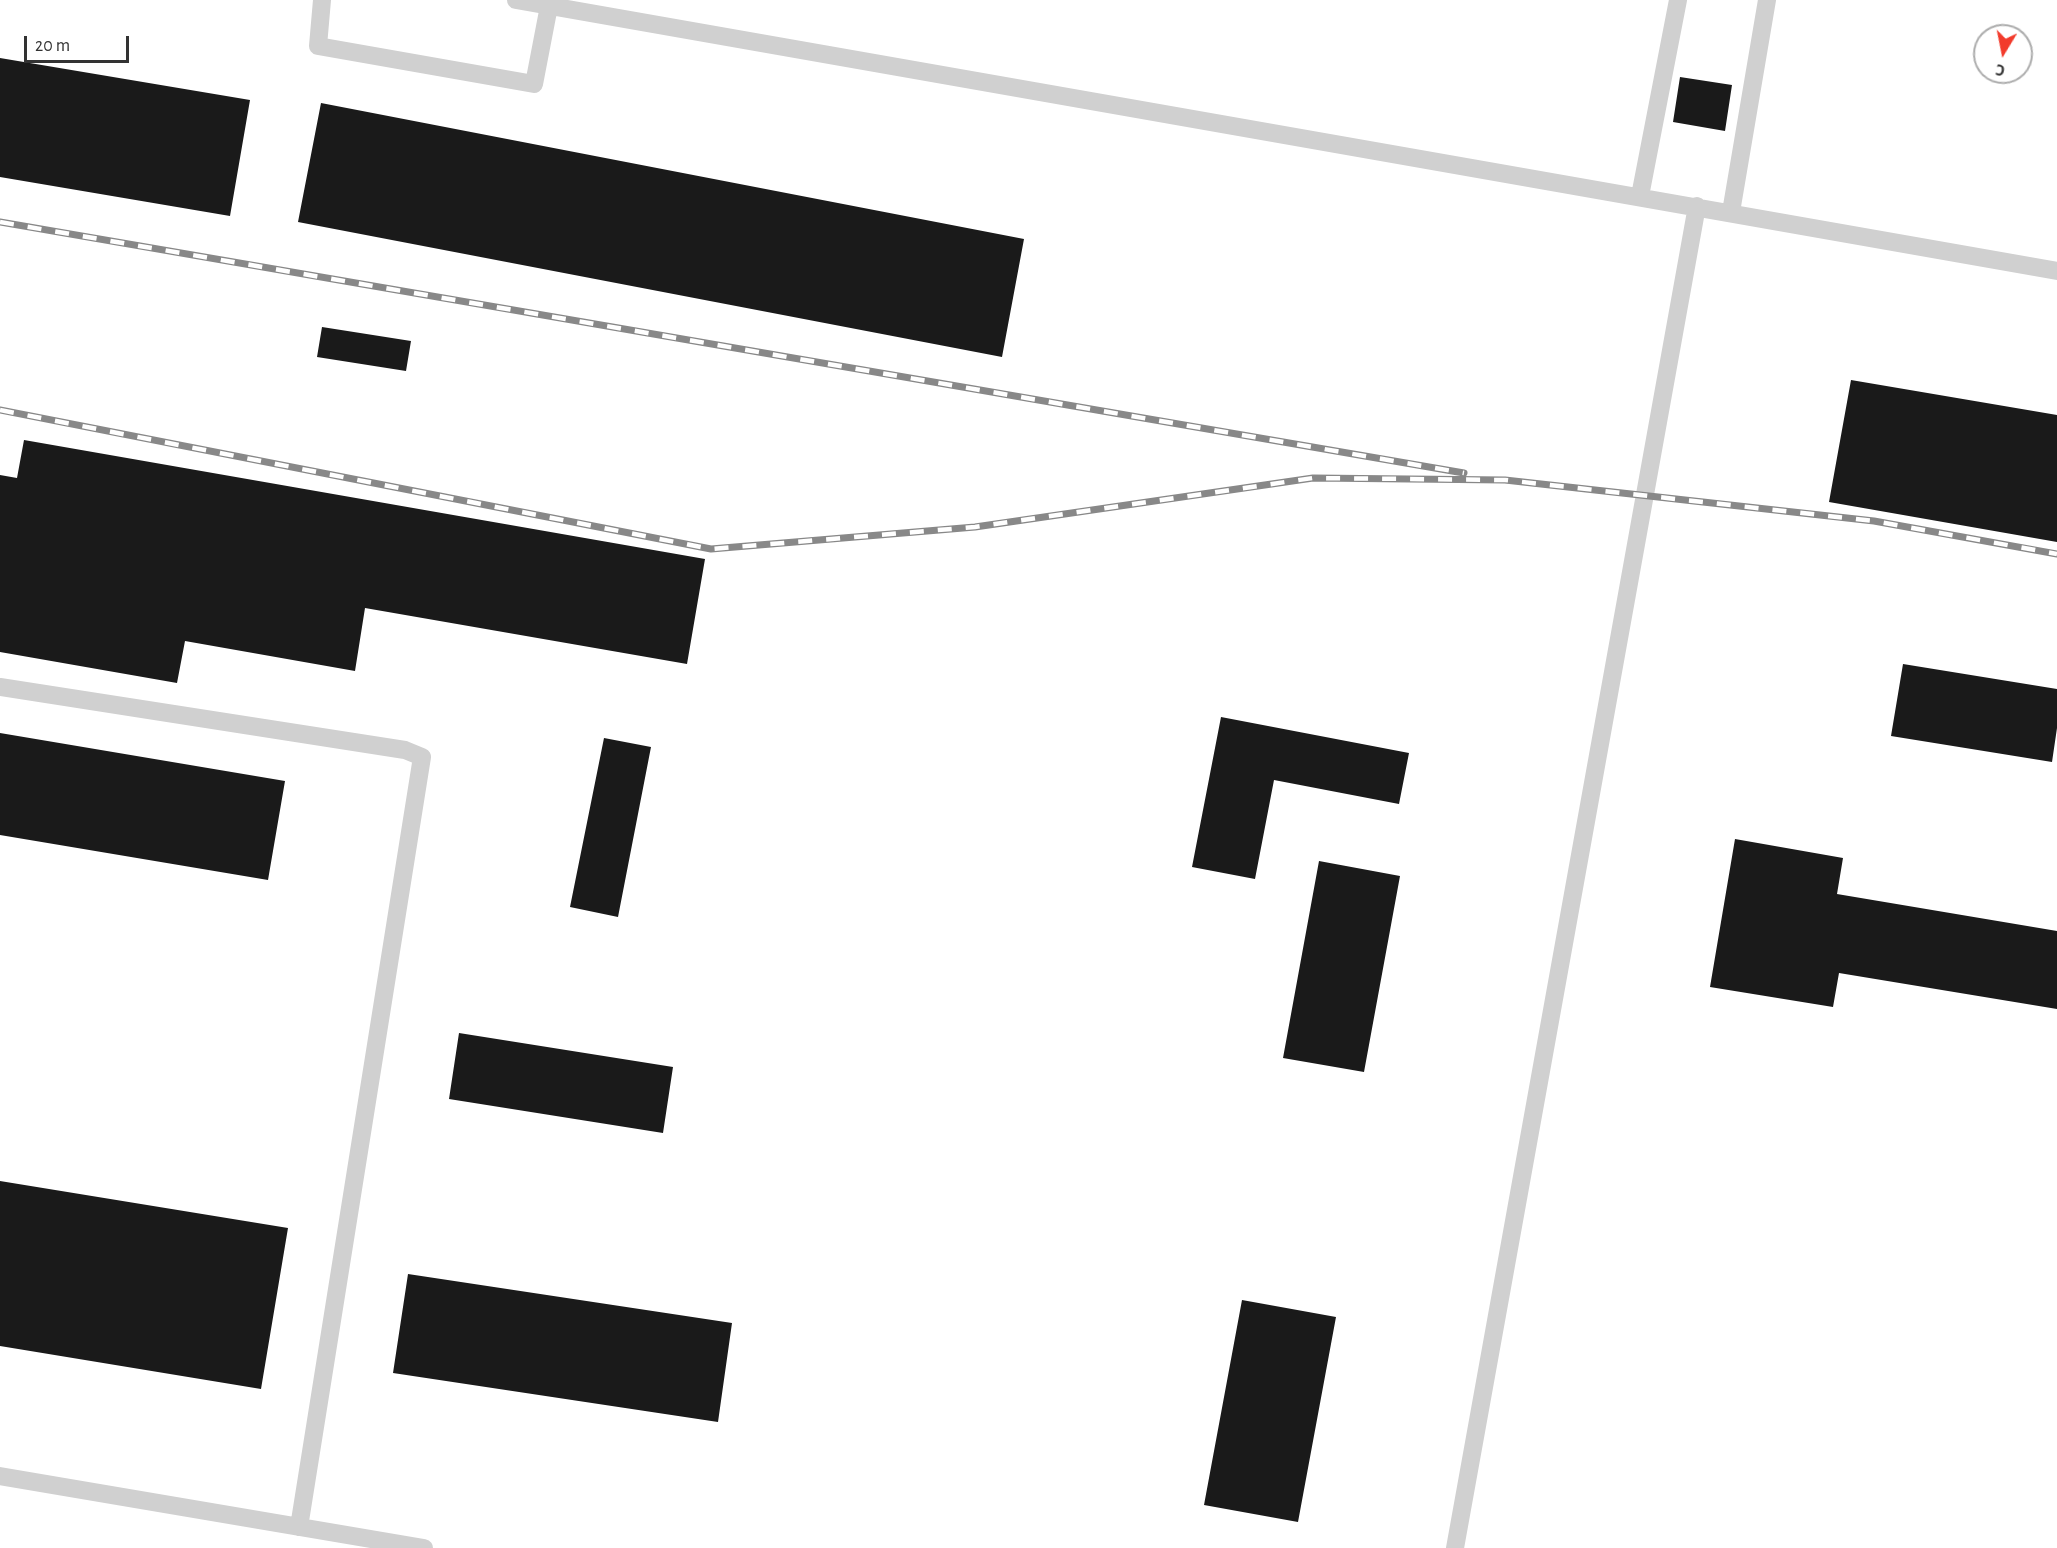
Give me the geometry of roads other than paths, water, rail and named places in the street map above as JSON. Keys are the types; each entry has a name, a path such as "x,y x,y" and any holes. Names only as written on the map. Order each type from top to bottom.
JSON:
{"lane":[{"path":"321,0 318,46 534,84 549,6"},
{"path":"516,0 2057,271"},
{"path":"1640,196 1678,0"},
{"path":"1731,212 1767,0"},
{"path":"1455,1548 1696,206"},
{"path":"0,687 405,750 422,757 299,1527"},
{"path":"0,1476 299,1527 382,1544 424,1548"}],"railway":[{"path":"0,222 1464,473"},
{"path":"0,410 711,549 975,527 1313,478 1505,480 1874,521 2057,554"}]}
